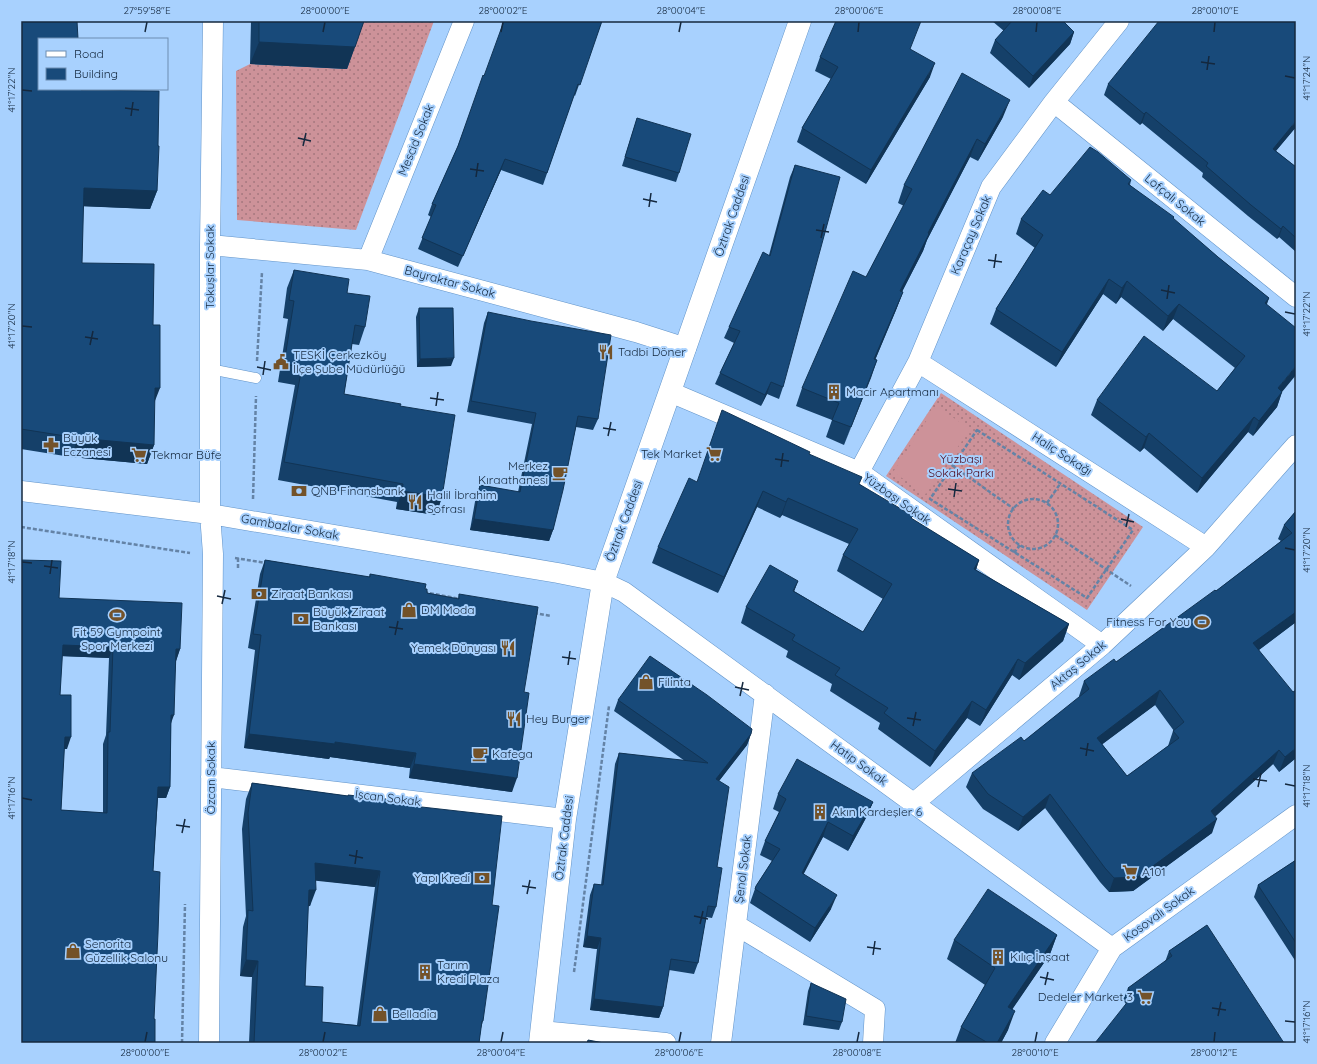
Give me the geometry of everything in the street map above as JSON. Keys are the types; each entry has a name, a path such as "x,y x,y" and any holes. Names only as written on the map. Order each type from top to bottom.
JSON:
{"main road":[{"name":"Öztrak Caddesi","path":"540,1037 565,819 603,582 800,21"}],"street":[{"name":"Tokuşlar Sokak","path":"210,514 210,245 213,21"},
{"name":"Mescid Sokak","path":"368,260 464,21"},
{"name":"Karaçay Sokak","path":"858,472 918,362 991,187 1054,102 1119,21"},
{"name":"Lofçalı Sokak","path":"1054,102 1296,297"},
{"name":"Bayraktar Sokak","path":"210,245 368,260 636,332 686,348"},
{"name":"Haliç Sokağı","path":"918,362 1206,547"},
{"name":"Yüzbaşı Sokak","path":"670,392 858,472 1102,645"},
{"name":"Aktaş Sokak","path":"914,803 1102,645 1206,547 1296,445"},
{"name":"Gambazlar Sokak","path":"21,491 210,514 603,582"},
{"name":"Özcan Sokak","path":"210,514 213,554 210,1043"},
{"name":"Hatip Sokak","path":"603,582 624,592 1112,948"},
{"name":"Şenol Sokak","path":"721,1043 765,694"},
{"name":"İşcan Sokak","path":"211,777 565,819"},
{"name":"Kosovalı Sokak","path":"1055,1043 1112,948 1296,815"},
{"path":"736,925 875,1009 873,1043"},
{"path":"540,1037 666,1043"}],"lane":[{"path":"210,369 256,378"}],"path":[{"path":"977,430 1133,530 1087,598 930,499 952,466 977,430"},
{"path":"952,466 1014,509"},
{"path":"1032,499 1047,503 1054,510 1058,520 1055,535 1049,543 1040,548 1030,548 1020,545 1013,538 1009,528 1009,518 1014,509 1022,502 1032,499"},
{"path":"21,527 192,553 213,554 270,564"},
{"path":"1055,535 1150,599"},
{"path":"418,591 465,600"},
{"path":"528,611 551,616"},
{"path":"573,979 610,705"}],"green space":[{"path":"363,21 434,21 356,230 237,220 236,71 250,64 347,69"},
{"name":"Yüzbaşı Sokak Parkı","path":"941,393 1143,527 1087,610 886,476"},
{"path":"936,406 970,429 926,494 893,472"}],"building":[{"path":"21,21 77,21 78,38 38,38 38,90 159,91 157,191 84,188 82,263 154,264 153,325 160,325 160,388 155,388 154,445 78,438 21,429"},
{"path":"259,21 364,21 355,47 259,42"},
{"path":"504,21 602,21 547,173 505,159 463,256 422,238 436,205 432,204 458,146"},
{"path":"836,21 921,21 910,49 935,63 871,170 802,128 838,67 820,57"},
{"path":"1012,21 1063,21 1074,32 1033,76 995,40"},
{"path":"1159,21 1296,21 1296,121 1273,149 1296,167 1296,238 1283,226 1281,229 1251,205 1206,166 1208,163 1146,112 1144,114 1108,84"},
{"path":"962,73 1010,100 985,144 977,139 928,233 929,234 900,291 903,292 874,359 877,360 851,427 832,420 839,403 802,388 853,271 866,277 912,189 904,185"},
{"path":"637,118 691,134 679,173 625,157"},
{"path":"1090,147 1131,180 1128,184 1174,217 1173,218 1218,257 1269,298 1265,303 1296,328 1296,366 1278,388 1282,392 1259,421 1254,417 1202,478 1149,433 1146,437 1097,400 1144,336 1217,391 1245,356 1179,304 1168,316 1127,281 1122,288 1109,279 1062,352 996,309 1043,235 1021,219 1043,190 1050,195"},
{"path":"795,165 840,177 783,387 771,382 765,395 720,373 740,331 729,327 763,252 770,256"},
{"path":"294,270 349,279 347,293 370,296 365,327 355,325 344,394 401,404 400,406 455,415 442,497 402,491 403,484 284,462 302,367 284,364 294,301 289,300"},
{"path":"419,308 453,308 454,358 420,359"},
{"path":"488,312 611,335 598,419 578,416 553,530 474,519 480,485 520,492 536,413 471,401"},
{"path":"722,410 810,452 809,454 862,477 859,484 913,516 911,518 979,560 974,569 1069,624 1025,663 1018,659 986,710 972,701 935,751 884,713 888,708 835,675 840,668 792,640 795,635 746,607 770,565 798,581 793,591 863,632 892,584 843,555 858,529 788,498 786,502 763,491 724,577 658,547 689,478 697,482"},
{"path":"1296,511 1296,612 1253,643 1293,692 1296,690 1296,748 1285,757 1279,750 1211,811 1217,819 1138,877 1114,878 1050,794 1023,817 988,794 972,773 1021,737 1024,741 1089,689 1084,681 1114,659 1116,662 1215,590 1216,591 1292,533 1284,525","holes":["1160,690 1184,722 1173,731 1179,738 1127,776 1097,738"]},
{"path":"21,560 61,561 59,598 182,603 180,649 176,649 174,715 171,715 170,787 158,787 153,871 160,872 154,1019 155,1043 21,1043","holes":["63,645 113,647 110,732 108,732 107,813 61,810 65,737 71,737 71,695 60,695"]},
{"path":"265,560 370,577 370,574 426,584 425,589 427,589 427,593 459,599 459,594 538,607 524,692 529,693 517,778 414,764 416,753 335,742 335,744 249,734 261,635 253,634"},
{"path":"650,656 707,695 752,729 751,734 716,779 729,787 717,867 722,868 716,907 708,906 698,963 671,959 663,1007 594,999 601,938 587,936 594,884 603,885 619,753 708,763 618,700"},
{"path":"797,759 873,802 853,836 828,822 802,873 837,895 815,928 755,889 780,849 765,841 786,799 778,794"},
{"path":"252,783 348,796 386,799 386,803 502,816 492,905 499,906 479,1043 254,1043 258,961 246,960 248,910 253,911 248,813","holes":["315,863 380,871 360,1026 322,1022 323,987 305,986 309,890 316,890"]},
{"path":"1296,860 1296,943 1258,885"},
{"path":"988,889 1057,935 1008,1007 1015,1011 997,1043 988,1043 961,1027 995,968 954,940"},
{"path":"1207,925 1284,1043 1095,1043 1133,995 1128,988 1172,956 1169,951"},
{"path":"811,983 846,999 842,1022 806,1016"},
{"path":"588,1040 604,1043 587,1043"}],"place":[{"name":"Tadbi Döner","path":"606,352"},
{"name":"TESKİ Çerkezköy İlçe Şube Müdürlüğü","path":"281,362"},
{"name":"Macir Apartmanı","path":"834,392"},
{"name":"Büyük Eczanesi","path":"51,445"},
{"name":"Tek Market","path":"714,454"},
{"name":"Tekmar Büfe","path":"139,455"},
{"name":"Merkez Kıraathanesi","path":"560,473"},
{"name":"QNB Finansbank","path":"299,491"},
{"name":"Halil İbrahim Sofrası","path":"415,502"},
{"name":"Ziraat Bankası","path":"259,594"},
{"name":"DM Moda","path":"409,610"},
{"name":"Fit 59 Gympoint Spor Merkezi","path":"117,615"},
{"name":"Büyük Ziraat Bankası","path":"301,619"},
{"name":"Fitness For You","path":"1202,622"},
{"name":"Yemek Dünyası","path":"508,648"},
{"name":"Filinta","path":"646,682"},
{"name":"Hey Burger","path":"514,719"},
{"name":"Kafega","path":"480,754"},
{"name":"Akın Kardeşler 6","path":"820,812"},
{"name":"A101","path":"1130,872"},
{"name":"Yapı Kredi","path":"482,878"},
{"name":"Senorita Güzellik Salonu","path":"73,951"},
{"name":"Kılıç İnşaat","path":"998,957"},
{"name":"Tarım Kredi Plaza","path":"425,972"},
{"name":"Dedeler Market 3","path":"1145,997"},
{"name":"Belladia","path":"380,1014"}]}
